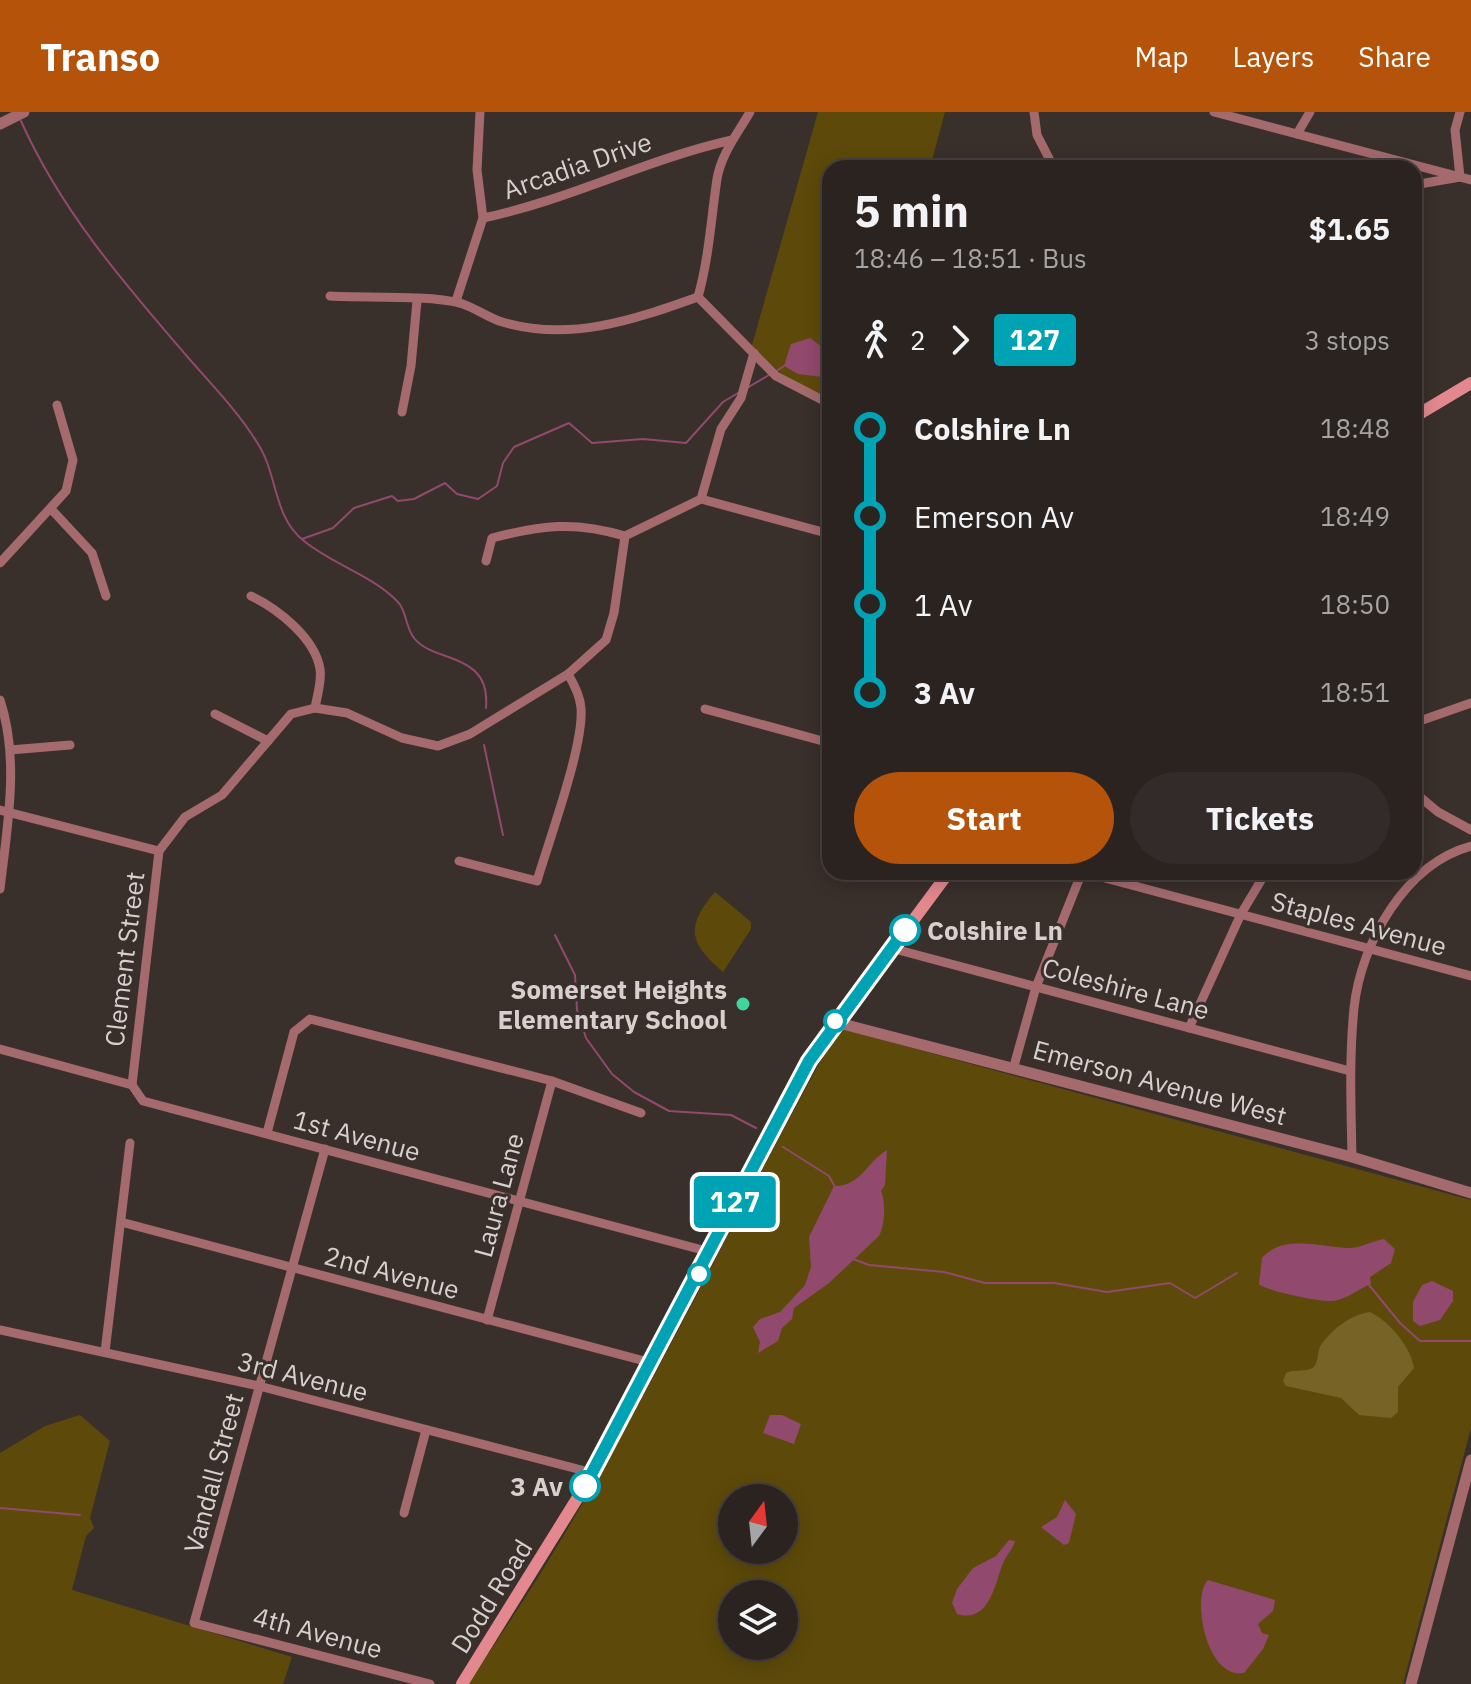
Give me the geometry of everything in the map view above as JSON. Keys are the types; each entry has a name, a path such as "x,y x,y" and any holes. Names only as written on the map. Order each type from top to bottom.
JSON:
{"main road":[{"path":"1422,412 1471,383"},
{"name":"Dodd Road","path":"462,1684 593,1473 789,1098 835,1022 943,880"}],"street":[{"path":"0,124 24,112"},
{"path":"459,303 456,301 483,218 477,170 480,112"},
{"path":"698,297 709,258 717,179 732,140 750,112"},
{"path":"1034,112 1037,135 1050,160"},
{"path":"1214,112 1396,160"},
{"path":"1297,134 1310,112"},
{"path":"1460,112 1455,130 1460,177"},
{"name":"Arcadia Drive","path":"483,218 529,209 685,151 732,140"},
{"path":"1422,167 1471,180"},
{"path":"1422,184 1460,177"},
{"path":"330,296 459,303 500,321 529,327 588,330 636,319 698,297"},
{"path":"698,297 776,376 822,400"},
{"path":"402,412 417,301"},
{"path":"701,499 721,429 741,398 754,353"},
{"path":"0,563 66,491 73,460 57,405"},
{"path":"486,561 492,538 566,524 625,536 701,499 822,532"},
{"path":"51,509 92,553 106,596"},
{"path":"251,596 268,604 312,646 320,671 315,708 347,713 402,738 438,746 470,734 568,674 606,640 614,613 625,536"},
{"path":"459,861 537,881 573,758 582,709 577,689 568,674"},
{"path":"0,700 10,750 0,889"},
{"path":"1422,720 1471,703"},
{"name":"Clement Street","path":"132,1085 159,851 185,817 222,795 291,714 315,708"},
{"path":"705,709 822,741"},
{"path":"215,714 268,741"},
{"path":"10,750 70,745"},
{"path":"1422,799 1438,812 1471,830"},
{"path":"4,811 159,851"},
{"path":"1422,872 1438,860 1471,846"},
{"path":"1014,1066 1036,987 1079,880"},
{"name":"Staples Avenue","path":"1113,880 1471,976"},
{"path":"1189,1028 1241,914 1261,880"},
{"path":"1352,1157 1350,1071 1354,1005 1371,949 1397,899 1413,880"},
{"name":"Coleshire Lane","path":"891,948 1350,1071"},
{"path":"267,1133 294,1032 310,1019 552,1081 641,1113"},
{"name":"Emerson Avenue West","path":"835,1022 1014,1066 1352,1157 1471,1193"},
{"name":"1st Avenue","path":"0,1049 132,1085 143,1101 710,1252"},
{"name":"Laura Lane","path":"487,1320 552,1081"},
{"path":"105,1352 130,1143"},
{"name":"Vandall Street","path":"194,1623 325,1149"},
{"name":"2nd Avenue","path":"121,1222 652,1363"},
{"name":"3rd Avenue","path":"0,1330 259,1386 593,1473"},
{"path":"404,1513 426,1430"},
{"path":"1411,1684 1471,1460"},
{"name":"4th Avenue","path":"194,1623 430,1684"}],"shaded area":[{"path":"818,112 945,112 932,160 822,160 822,396 787,378 752,345"},
{"path":"810,338 822,347 822,377 798,374 784,366 791,344"},
{"path":"715,892 751,922 751,929 723,972 703,952 695,934 699,915"},
{"path":"839,1028 1471,1200 1471,1428 1403,1684 467,1684 569,1526 662,1361"},
{"path":"887,1150 885,1185 881,1191 884,1220 879,1236 829,1283 794,1308 792,1319 782,1328 778,1341 758,1353 760,1342 753,1327 760,1319 780,1312 805,1285 811,1267 809,1237 834,1186 857,1178"},
{"path":"1384,1239 1395,1249 1391,1263 1370,1277 1371,1284 1342,1298 1332,1301 1305,1298 1259,1284 1262,1258 1280,1246 1302,1244 1351,1248"},
{"path":"1432,1281 1453,1291 1453,1301 1440,1320 1420,1326 1413,1321 1413,1302 1422,1285"},
{"path":"1370,1312 1398,1336 1412,1360 1414,1368 1398,1387 1398,1412 1391,1418 1359,1415 1341,1398 1286,1386 1283,1381 1286,1373 1313,1368 1320,1347 1335,1329 1349,1319"},
{"path":"80,1415 110,1441 90,1518 94,1528 86,1536 72,1590 292,1657 283,1684 0,1684 0,1453 45,1426"},
{"path":"770,1415 782,1415 801,1424 794,1444 763,1433"},
{"path":"1065,1500 1076,1514 1069,1543 1064,1545 1041,1527 1057,1517"},
{"path":"1009,1540 1015,1541 1013,1547 984,1608 968,1616 957,1614 952,1603 957,1589 973,1568 996,1556"},
{"path":"1208,1580 1275,1600 1273,1611 1258,1624 1262,1633 1269,1635 1263,1649 1244,1673 1231,1672 1220,1664 1211,1651 1205,1635 1201,1602"}],"waterway":[{"path":"21,121 54,184 94,244 250,432 264,456 281,508 294,531 315,549 386,591 396,600 411,634 423,646 471,668 480,677 485,690 486,708"},
{"path":"775,372 784,366"},
{"path":"747,388 769,375"},
{"path":"302,539 333,528 354,508 392,496 398,501 414,499 445,483 457,494 478,499 497,486 503,463 514,447 569,423 592,443 643,439 686,443 723,402 738,393"},
{"path":"484,745 503,835"},
{"path":"555,935 575,975 577,1010 586,1038 612,1074 634,1092 669,1111 731,1115 756,1128"},
{"path":"783,1147 829,1176 835,1187"},
{"path":"853,1259 869,1265 944,1272 985,1283 1054,1283 1107,1292 1170,1283 1195,1298 1237,1273"},
{"path":"1369,1285 1400,1323 1420,1341 1471,1341"},
{"path":"0,1508 80,1515"}],"bus line":[{"name":"127","path":"585,1486 809,1061 905,930"}],"place":[{"name":"Colshire Ln","path":"905,930"},
{"name":"Somerset Heights Elementary School","path":"743,1004"},
{"name":"3 Av","path":"585,1486"}]}
